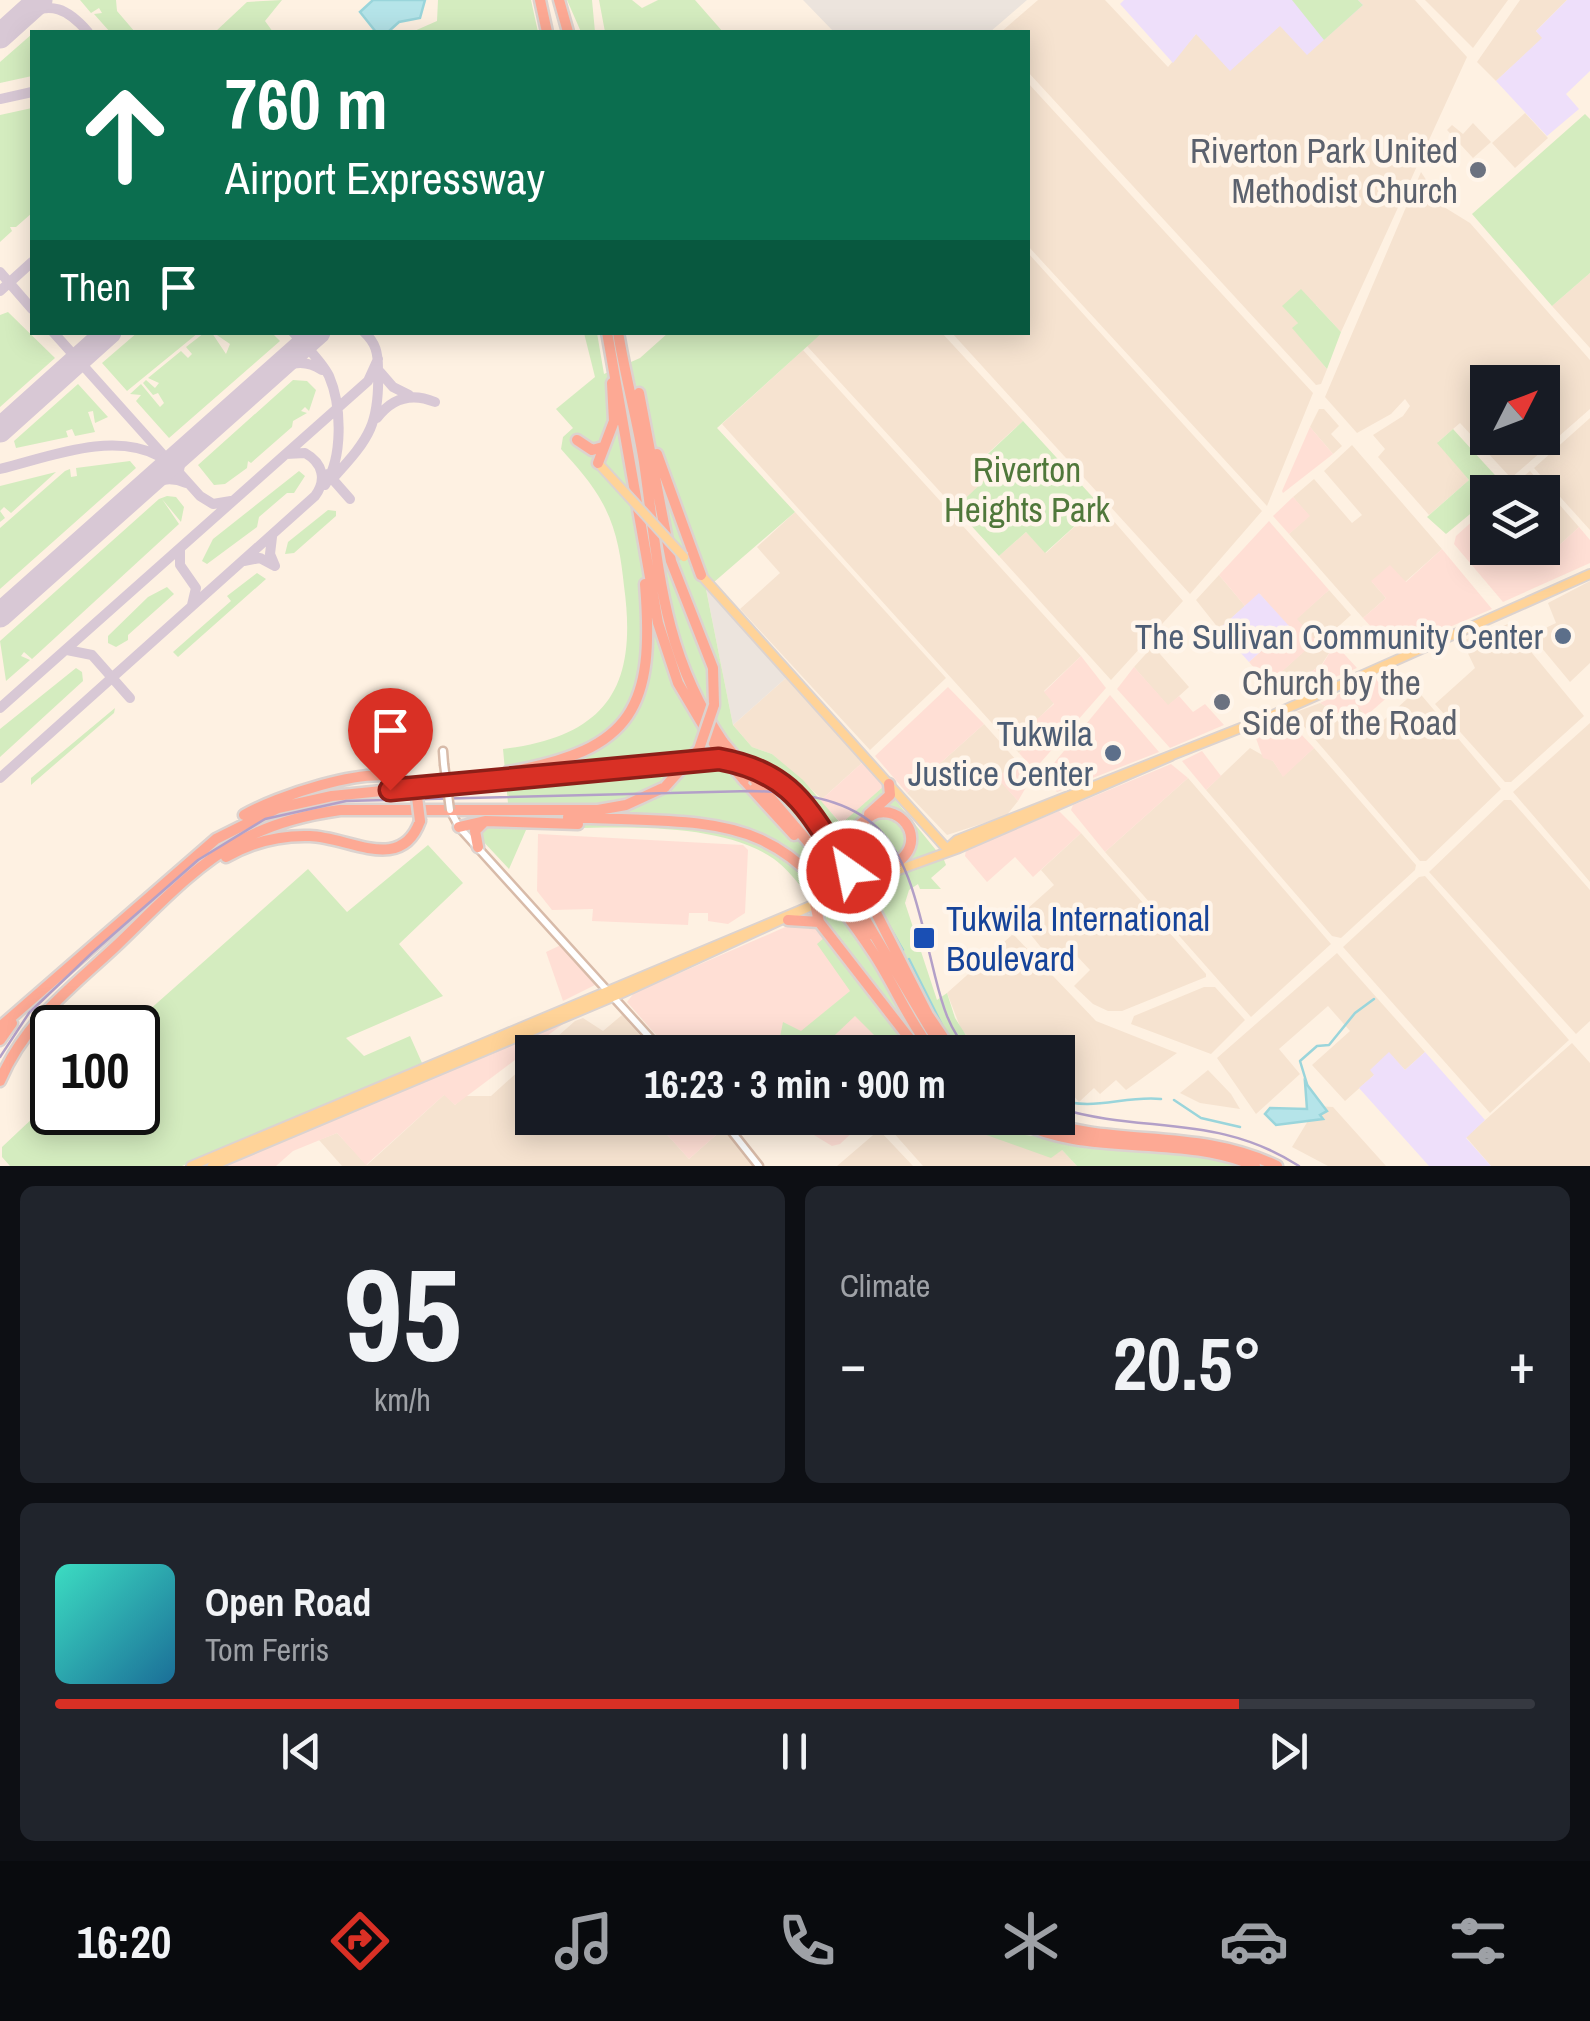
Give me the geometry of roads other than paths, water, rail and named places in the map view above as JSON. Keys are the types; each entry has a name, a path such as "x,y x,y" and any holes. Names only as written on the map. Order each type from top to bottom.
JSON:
{"highway":[{"path":"540,0 547,30"},
{"path":"559,0 567,30"},
{"path":"598,463 611,433 615,407 606,335"},
{"path":"607,335 658,623 668,659 694,714 843,895 923,1035"},
{"path":"622,335 668,628 692,690 720,744"},
{"path":"622,335 682,530 700,575"},
{"path":"459,826 484,815 612,808 665,787 699,749 714,704 713,668 671,562 638,393"},
{"path":"576,440 592,450 604,447"},
{"path":"467,781 576,758 613,733 636,703 650,654 638,498"},
{"path":"141,900 216,839 278,808 332,796 705,758 745,764 794,790 849,871 942,1035"},
{"path":"0,1027 204,841 254,810 288,796 378,774 400,779 418,797 420,820 408,842 389,851 308,836 252,844 212,866 113,949"},
{"path":"750,781 844,884 934,1035"},
{"path":"849,871 846,856 852,833 891,792 889,784"},
{"path":"884,800 906,805"},
{"path":"0,1081 38,1018 213,858 280,823 340,810 693,823 746,831 794,856 821,883 883,968"},
{"path":"852,833 872,816 885,812 903,819 910,832 904,857 866,882"},
{"path":"478,847 475,831 484,815"},
{"path":"815,904 818,922 907,1035"},
{"path":"788,920 818,922"},
{"path":"0,1040 84,952"},
{"path":"1075,1128 1107,1137"},
{"path":"1075,1131 1107,1137 1208,1142 1277,1166"},
{"path":"1142,1139 1213,1152 1255,1166"}],"main road":[{"path":"598,463 947,849"},
{"path":"214,1165 866,882 947,849 959,848 1058,802 1514,612 1590,574"},
{"path":"443,751 452,814 459,826 648,1035"},
{"path":"191,1166 788,920 815,904"},
{"path":"735,1135 760,1166"},
{"path":"214,1165 228,1151"}],"water":[{"path":"373,0 425,0 420,18 399,22 390,30 374,30 360,12"},
{"path":"1305,1082 1327,1111 1320,1115 1323,1119 1276,1125 1265,1114 1270,1108 1307,1109"}],"waterway":[{"path":"872,896 903,950"},
{"path":"909,959 944,1029"},
{"path":"1307,1084 1300,1061 1317,1046 1329,1045 1355,1013 1374,999"},
{"path":"1075,1103 1161,1099"},
{"path":"1174,1100 1201,1118 1240,1127"}],"tram line":[{"path":"0,1057 29,1013 92,953 198,860 265,819 346,801 751,791 800,795 838,804 866,819 887,839 903,865 947,1017 957,1035"},
{"path":"1075,1112 1239,1138 1299,1166"}],"place":[{"name":"Riverton Park United Methodist Church","path":"1478,170"},
{"name":"The Sullivan Community Center","path":"1563,636"},
{"name":"Church by the Side of the Road","path":"1222,702"},
{"name":"Tukwila Justice Center","path":"1113,753"},
{"name":"Tukwila International Boulevard","path":"924,938"}],"park label":[{"name":"Riverton Heights Park","path":"1027,489"}]}
